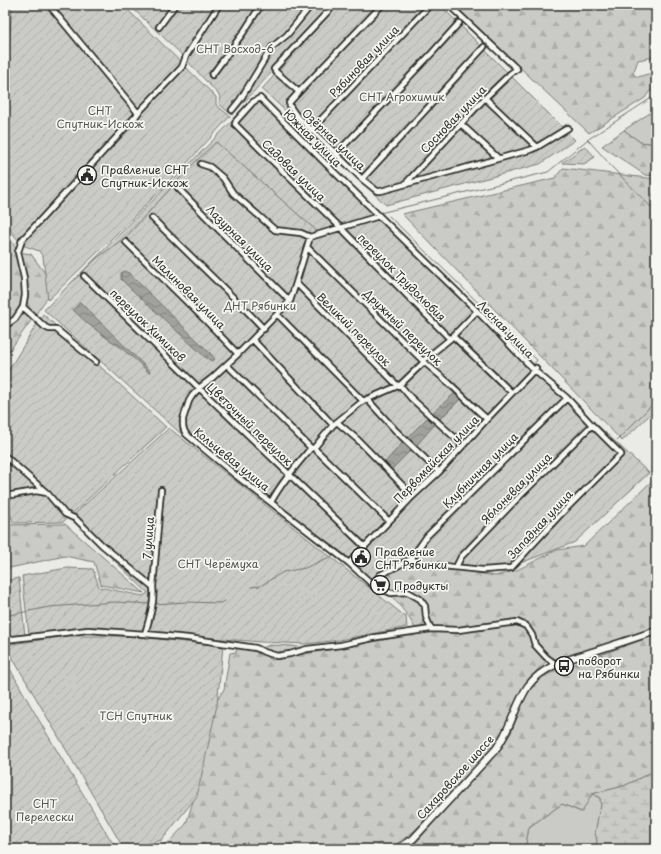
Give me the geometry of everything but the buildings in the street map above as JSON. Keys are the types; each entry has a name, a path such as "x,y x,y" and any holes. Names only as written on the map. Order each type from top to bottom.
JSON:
{"main road":[{"name":"Сахаровское шоссе","path":"398,849 413,839 496,749 506,734 527,688 540,674 557,665 656,631"}],"street":[{"path":"50,5 138,113"},
{"path":"159,27 175,5"},
{"path":"5,326 15,319 23,307 25,295 24,278 18,252 22,240 182,67 186,56 219,5"},
{"path":"212,75 243,33 261,5"},
{"path":"232,110 240,100 272,47 287,35 310,5"},
{"path":"299,92 274,69 334,5"},
{"name":"Озёрная улица","path":"382,5 289,103 296,115 362,179 377,191 406,184"},
{"name":"Рябиновая улица","path":"312,129 430,5"},
{"name":"Сосновая улица","path":"406,184 485,98 517,69 449,5"},
{"path":"336,154 459,24"},
{"path":"362,179 484,47"},
{"name":"Южная улица","path":"235,124 236,120 253,102 260,98 379,216"},
{"path":"485,98 537,147"},
{"name":"Садовая улица","path":"235,124 342,228"},
{"path":"461,124 497,157 496,159"},
{"path":"406,184 530,150 568,128"},
{"path":"200,164 210,167 223,178 233,193 275,230 301,233 310,237 379,216"},
{"name":"Лазурная улица","path":"178,188 290,301"},
{"name":"Лесная улица","path":"379,216 535,369 567,398 621,454"},
{"path":"152,218 241,304 264,329"},
{"name":"переулок Трудолюбия","path":"342,228 375,263 512,393"},
{"name":"Кольцевая улица","path":"310,237 290,301 253,340 192,396 187,406 183,426 184,430 186,434 234,474 349,562 373,585 391,593 408,592 420,599 425,606 426,617 430,629"},
{"name":"Малиновая улица","path":"126,242 238,354"},
{"name":"Дружный переулок","path":"307,247 424,362 449,383 487,419"},
{"name":"переулок Химиков","path":"84,276 199,388"},
{"name":"Великий переулок","path":"296,283 397,385 400,385 411,398 463,445"},
{"path":"23,307 44,327 56,329 96,362"},
{"path":"271,502 276,491 289,474 335,424 365,400 400,385 424,362 424,360 452,337 477,311"},
{"path":"278,315 439,472"},
{"path":"253,340 335,424 358,440 413,496"},
{"path":"227,364 389,521"},
{"name":"Первомайская улица","path":"349,562 413,496 439,472 535,369"},
{"name":"Цветочный переулок","path":"199,388 365,547"},
{"name":"Клубничная улица","path":"411,559 427,536 567,398"},
{"name":"Яблоневая улица","path":"456,567 461,557 592,425"},
{"name":"Западная улица","path":"411,559 422,564 483,570 512,568 558,516 621,454"},
{"path":"5,456 46,493 65,514 76,519 102,545 153,587"},
{"name":"7 улица","path":"145,634 154,594 153,587 161,490"},
{"path":"5,496 36,491 46,493"},
{"path":"373,585 380,575 411,559"},
{"path":"5,640 88,630 196,639 256,648 277,656 307,649 341,645 378,637 430,629 458,630 517,622 526,626 532,635 535,645 546,657 557,665"}],"green space":[{"name":"СНТ Спутник-Искож","path":"9,5 123,5 216,97 216,105 230,116 164,187 48,300 43,257 39,251 22,245 5,221 5,86 12,9"},
{"name":"СНТ Восход-6","path":"129,5 334,5 232,115 219,104 220,96 178,51"},
{"name":"СНТ Агрохимик","path":"338,5 440,5 575,140 540,164 386,205 262,89"},
{"path":"454,5 656,5 656,58 638,60 633,74 638,77 648,74 656,75 656,88 649,92 645,98 589,133"},
{"name":"ДНТ Рябинки","path":"257,96 536,368 649,473 575,542 505,569 409,561 381,576 372,584 179,432 44,310"},
{"path":"656,109 656,144 640,142 624,130"},
{"path":"624,130 640,142 656,144 656,176 645,175 602,146"},
{"path":"585,146 595,157 584,164 562,163"},
{"path":"563,168 656,179 656,409 622,441 402,214 555,178"},
{"path":"5,229 18,252 31,254 55,287 5,357"},
{"path":"43,314 166,427 63,522 13,523 7,501 5,501 5,376"},
{"name":"СНТ Черёмуха","path":"169,428 406,617 407,627 339,640 305,644 261,642 93,627 29,635 22,576 67,568 93,569 99,587 143,596 148,593 70,518"},
{"path":"656,477 656,626 570,657 551,659 536,644 533,634 527,626 525,627 531,636 534,645 548,660 539,668 521,692 501,736 493,748 412,833 389,849 154,849 169,842 186,824 202,772 213,707 224,689 230,653 236,652 237,647 261,653 272,660 416,634 412,622 380,583 390,573 413,562 495,576 517,570 557,550 584,546"},
{"path":"65,524 144,593 101,585 94,562 65,556 5,569 5,525"},
{"path":"19,578 25,636 5,638 5,581"},
{"path":"656,635 656,770 624,786 592,794 582,812 562,804 529,827 525,849 409,849 501,748 511,733 524,698 541,677"},
{"name":"ТСН Спутник","path":"68,636 128,636 223,646 217,705 197,796 162,840 124,849 5,645"},
{"path":"269,645 303,648 281,654 263,648"},
{"name":"СНТ Перелески","path":"5,660 56,749 117,849 5,849"},
{"path":"656,770 656,849 594,849 597,841 595,833 601,806 600,798 592,794 624,786"},
{"path":"592,794 600,798 601,806 596,833 597,841 594,849 525,849 529,827 562,804 581,812"}],"water":[{"path":"124,271 129,273 215,359 212,361 205,357 130,288 121,279 121,273"},
{"path":"80,302 150,371 149,373 137,361 87,323 73,310"},
{"path":"456,392 461,398 440,419 432,413"},
{"path":"429,416 436,423 416,446 407,438"},
{"path":"404,441 412,449 391,470 387,467 385,462"}],"waterway":[{"path":"380,213 548,172 587,140 656,95"},
{"path":"588,140 607,161"},
{"path":"71,283 97,258 127,236 189,168 216,142 318,232"},
{"path":"609,164 656,212"},
{"path":"365,218 373,215"},
{"path":"389,216 537,360 533,365"},
{"path":"511,389 529,370"},
{"path":"491,412 508,393"},
{"path":"617,440 656,401"},
{"path":"463,442 469,436"},
{"path":"195,439 270,498"},
{"path":"438,468 460,445"},
{"path":"413,492 435,472"},
{"path":"389,517 410,496"},
{"path":"275,502 349,558 360,546"},
{"path":"364,542 385,522"},
{"path":"251,587 260,586 283,572 305,568 334,555"},
{"path":"154,604 186,602 220,603 225,601"},
{"path":"5,616 49,607 115,602 151,604"}],"place":[{"name":"Правление СНТ Спутник-Искож","path":"87,175"},
{"name":"Правление СНТ Рябинки","path":"361,557"},
{"name":"Продукты","path":"380,585"},
{"name":"поворот на Рябинки","path":"564,666"}]}
